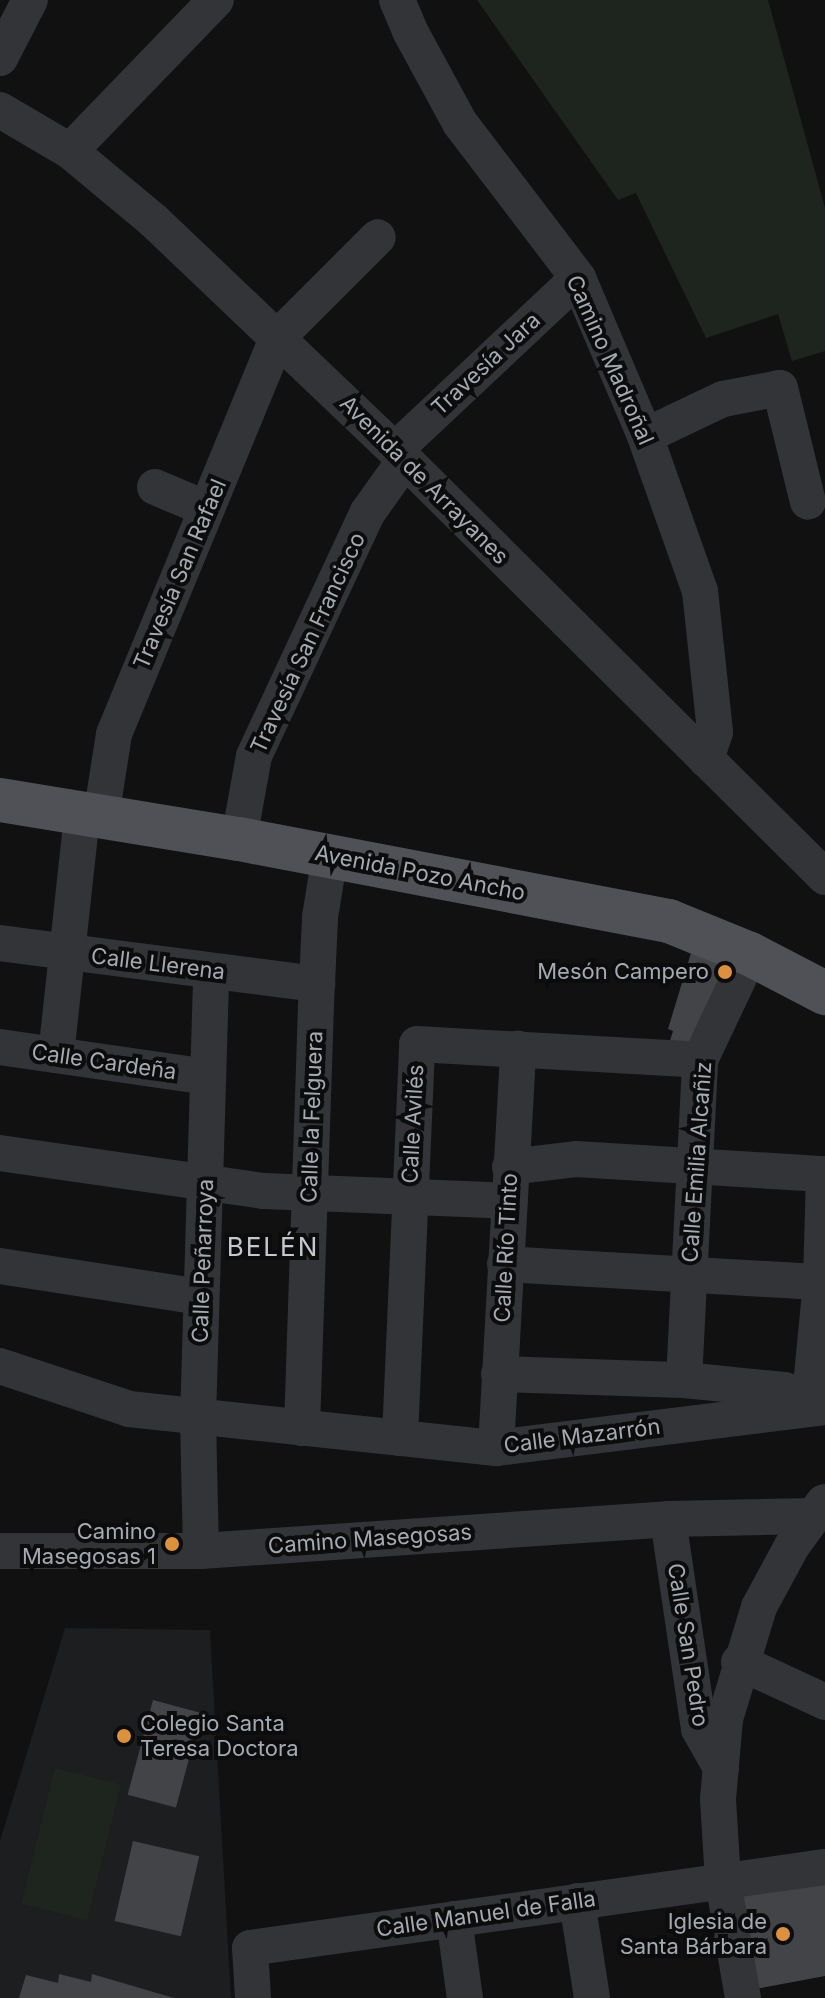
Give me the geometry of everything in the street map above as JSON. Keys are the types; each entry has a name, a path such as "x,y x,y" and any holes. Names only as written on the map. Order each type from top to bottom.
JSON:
{"main road":[{"name":"Avenida Pozo Ancho","path":"0,800 239,839 669,921 750,954 825,993"}],"street":[{"path":"0,58 30,0"},
{"path":"70,151 216,0"},
{"name":"Camino Madroñal","path":"397,0 410,31 460,123 578,278 645,436 700,591 715,732 706,760"},
{"name":"Avenida de Arrayanes","path":"0,110 70,151 154,221 400,455 825,877"},
{"path":"278,337 378,237"},
{"name":"Travesía Jara","path":"400,455 578,278"},
{"name":"Travesía San Rafael","path":"56,1055 68,952 91,815 114,734 278,337"},
{"path":"645,436 723,399 780,388 808,502"},
{"name":"Travesía San Francisco","path":"239,839 254,756 368,512 400,455"},
{"path":"155,487 207,509"},
{"name":"Calle la Felguera","path":"302,1428 320,917 330,856"},
{"name":"Calle Llerena","path":"0,943 317,984"},
{"name":"Calle Emilia Alcañiz","path":"684,1380 700,1060 750,954"},
{"name":"Calle Peñarroya","path":"201,1551 198,1419 211,971"},
{"name":"Calle Avilés","path":"400,1438 417,1044 700,1060"},
{"name":"Calle Cardeña","path":"0,1047 208,1077"},
{"name":"Calle Río Tinto","path":"496,1448 518,1049"},
{"path":"0,1153 205,1183 310,1193 409,1197 509,1184 576,1159 824,1174 820,1414"},
{"path":"505,1264 821,1282"},
{"path":"0,1266 201,1297"},
{"name":"Calle Mazarrón","path":"0,1366 110,1405 198,1419 496,1448 820,1414"},
{"path":"499,1374 684,1380 785,1390 820,1414"},
{"path":"740,1516 759,1526 772,1547 770,1585"},
{"name":"Camino Masegosas","path":"0,1551 201,1551 668,1519 821,1516"},
{"name":"Calle San Pedro","path":"743,1998 723,1881 718,1799 725,1719 739,1662 770,1585 821,1516"},
{"name":"Calle San Pedro","path":"668,1519 699,1729 721,1768"},
{"path":"739,1662 825,1702"},
{"name":"Calle Manuel de Falla","path":"253,1998 250,1948 825,1867"},
{"path":"577,1901 592,1998"},
{"path":"454,1919 465,1998"}],"shaded area":[{"path":"477,0 768,0 825,208 825,351 792,361 778,314 706,338 636,193 618,200"},
{"name":"Colegio Santa Teresa Doctora","path":"65,1628 210,1630 231,1998 0,1998 0,1841"},
{"path":"55,1768 121,1784 87,1920 21,1904"}],"building":[{"path":"691,953 735,972 699,1046 669,1044 673,1031 668,1029"},
{"path":"153,1700 201,1713 176,1808 128,1795"},
{"path":"133,1841 199,1856 181,1936 115,1921"},
{"name":"Iglesia de Santa Bárbara","path":"825,1877 825,1976 750,1990 735,1891"},
{"path":"59,1974 91,1982 92,1974 174,1998 19,1998 26,1975 58,1983"}],"place":[{"name":"Mesón Campero","path":"725,972"},
{"name":"Camino Masegosas 1","path":"172,1544"},
{"name":"Colegio Santa Teresa Doctora","path":"124,1736"},
{"name":"Iglesia de Santa Bárbara","path":"783,1934"}],"district":[{"name":"BELÉN","path":"273,1247"}]}
